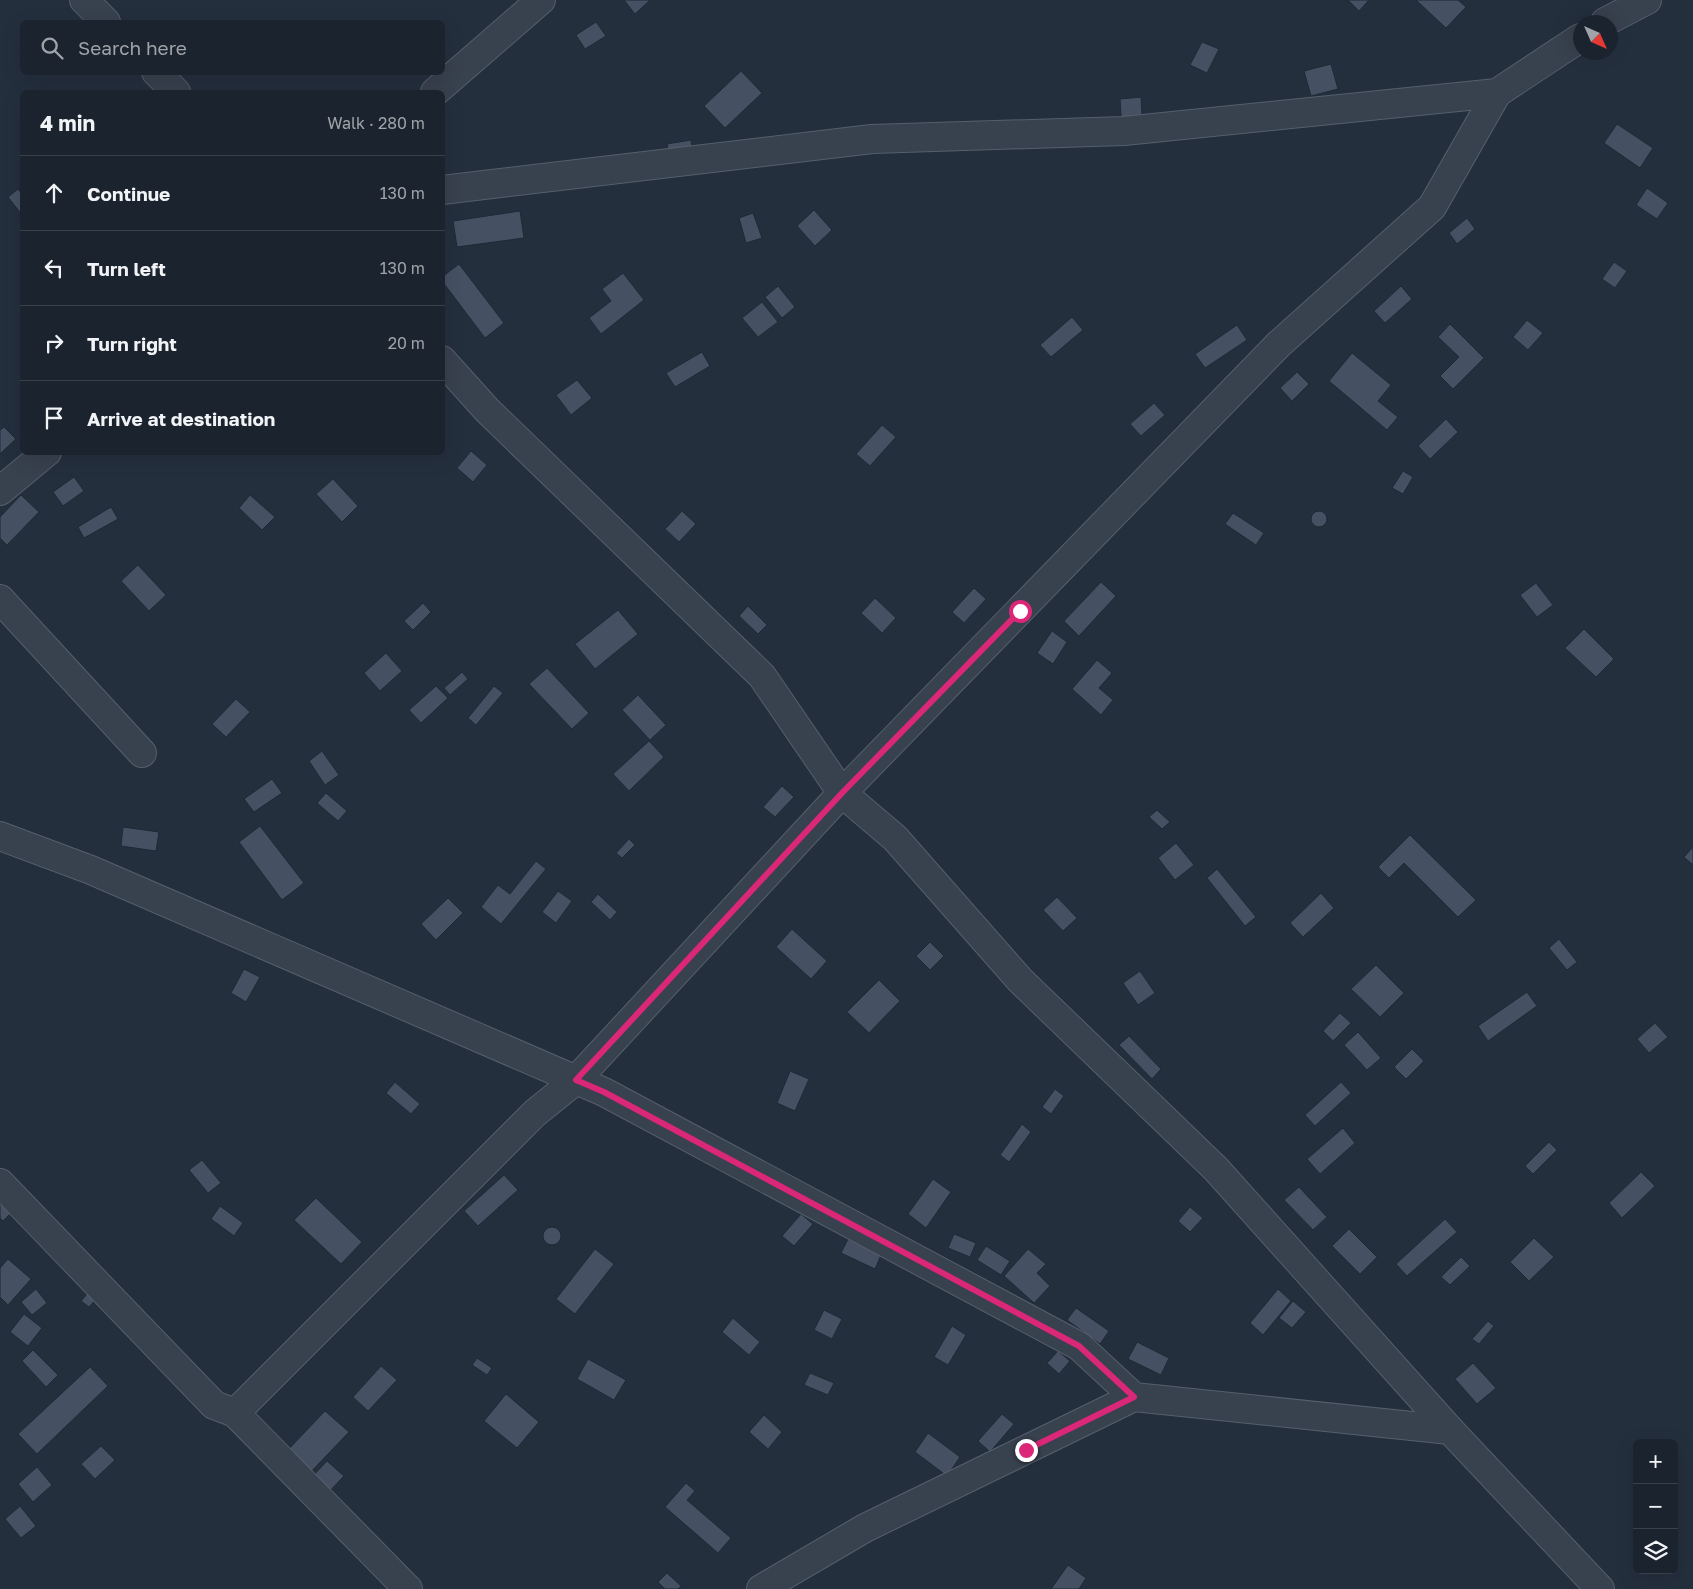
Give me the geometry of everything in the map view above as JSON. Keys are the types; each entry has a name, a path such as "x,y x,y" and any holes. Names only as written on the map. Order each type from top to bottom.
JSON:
{"street":[{"path":"84,0 104,20"},
{"path":"437,90 541,0"},
{"path":"1618,15 1648,0"},
{"path":"235,1413 535,1113 576,1080 842,793 1278,344 1432,207 1497,93 1573,43"},
{"path":"159,75 174,90"},
{"path":"445,190 872,139 1124,131 1497,93"},
{"path":"445,363 487,410 762,676 842,793 894,838 1020,980 1216,1169 1450,1430 1600,1589"},
{"path":"0,491 43,455"},
{"path":"0,599 142,753"},
{"path":"0,836 91,870 155,897 604,1092 1079,1346 1134,1397"},
{"path":"0,1183 214,1405 235,1413 408,1589"},
{"path":"761,1589 865,1528 1134,1397 1450,1430"}],"building":[{"path":"624,0 650,0 635,14"},
{"path":"1348,0 1369,0 1359,11"},
{"path":"1416,0 1458,0 1466,7 1446,28"},
{"path":"596,22 606,36 585,49 576,35"},
{"path":"1202,42 1219,49 1207,73 1190,65"},
{"path":"1331,64 1338,89 1311,96 1304,71"},
{"path":"741,71 762,93 725,128 704,106"},
{"path":"1141,97 1142,116 1121,117 1120,99"},
{"path":"1617,124 1653,148 1640,168 1604,143"},
{"path":"691,140 693,152 669,156 667,144"},
{"path":"1647,188 1668,203 1657,219 1636,205"},
{"path":"18,189 20,192 20,212 8,197"},
{"path":"814,210 832,230 815,246 797,226"},
{"path":"520,211 524,238 457,247 453,221"},
{"path":"753,213 762,238 746,243 739,218"},
{"path":"1467,218 1475,229 1457,244 1449,233"},
{"path":"1614,262 1627,271 1615,288 1602,279"},
{"path":"459,264 504,323 485,338 445,285 445,275"},
{"path":"623,273 644,300 601,334 589,318 611,301 602,289"},
{"path":"778,286 795,307 782,318 765,297"},
{"path":"1401,286 1412,299 1385,323 1374,311"},
{"path":"762,302 778,322 758,337 742,318"},
{"path":"1072,317 1083,330 1051,357 1040,345"},
{"path":"1527,320 1543,333 1528,350 1513,337"},
{"path":"1450,324 1484,358 1453,389 1440,376 1459,357 1438,337"},
{"path":"1237,325 1247,340 1205,368 1195,354"},
{"path":"702,352 710,366 675,387 666,373"},
{"path":"1352,353 1391,385 1378,401 1398,417 1387,430 1329,381"},
{"path":"1297,372 1309,384 1292,401 1280,388"},
{"path":"577,380 592,398 571,415 556,395"},
{"path":"1154,403 1165,415 1141,436 1130,424"},
{"path":"1446,419 1458,432 1430,459 1418,446"},
{"path":"882,425 896,437 870,466 856,454"},
{"path":"4,427 16,439 0,454 0,430"},
{"path":"471,451 487,465 473,482 457,468"},
{"path":"1403,471 1413,477 1403,494 1392,488"},
{"path":"74,477 84,491 63,506 53,492"},
{"path":"333,479 358,506 342,522 316,494"},
{"path":"21,495 39,512 7,545 0,538 0,517"},
{"path":"250,495 275,517 262,530 239,508"},
{"path":"111,507 118,519 84,538 78,527"},
{"path":"682,511 696,524 679,542 665,529"},
{"path":"1316,511 1322,511 1327,516 1325,525 1316,527 1311,522 1311,516"},
{"path":"1233,513 1264,533 1256,545 1225,524"},
{"path":"138,565 166,595 149,611 121,581"},
{"path":"1101,582 1116,596 1079,636 1064,621"},
{"path":"1536,583 1553,605 1537,617 1520,595"},
{"path":"974,588 986,599 964,623 952,612"},
{"path":"875,598 896,618 882,633 861,613"},
{"path":"423,603 431,612 413,630 404,621"},
{"path":"748,606 767,625 758,634 739,616"},
{"path":"618,610 638,634 595,669 575,644"},
{"path":"1584,629 1614,659 1596,677 1565,648"},
{"path":"1052,631 1067,642 1053,664 1037,653"},
{"path":"386,653 402,671 380,691 364,673"},
{"path":"1097,660 1112,673 1099,688 1113,700 1101,715 1072,689"},
{"path":"547,668 589,713 572,729 529,684"},
{"path":"462,672 468,679 450,695 444,688"},
{"path":"436,686 448,698 421,723 409,710"},
{"path":"494,686 503,693 476,725 468,718"},
{"path":"638,695 666,725 650,740 622,710"},
{"path":"236,699 250,712 226,737 212,724"},
{"path":"649,741 664,757 629,791 613,774"},
{"path":"322,751 339,775 325,785 309,761"},
{"path":"272,779 282,793 254,812 244,799"},
{"path":"782,786 794,797 775,817 763,807"},
{"path":"326,793 347,811 338,821 317,803"},
{"path":"1157,810 1170,822 1162,829 1149,817"},
{"path":"260,826 304,883 282,900 239,842"},
{"path":"123,827 159,832 156,851 121,846"},
{"path":"1410,835 1476,900 1458,917 1404,863 1389,878 1378,867"},
{"path":"629,839 635,845 622,858 616,853"},
{"path":"1176,843 1194,865 1175,880 1158,858"},
{"path":"1693,847 1693,865 1684,857"},
{"path":"536,861 546,869 501,924 481,907 498,885 510,894"},
{"path":"1217,869 1256,917 1245,926 1207,878"},
{"path":"558,891 572,901 556,923 542,912"},
{"path":"1321,893 1334,908 1303,937 1290,923"},
{"path":"598,894 617,912 610,920 591,902"},
{"path":"1057,897 1077,918 1063,931 1043,910"},
{"path":"448,898 463,913 436,940 421,924"},
{"path":"792,929 827,961 811,979 776,947"},
{"path":"1559,939 1577,962 1567,970 1549,948"},
{"path":"930,942 944,956 930,970 916,956"},
{"path":"1376,965 1404,993 1380,1017 1351,989"},
{"path":"244,969 260,977 246,1002 231,993"},
{"path":"1140,971 1155,993 1138,1005 1123,983"},
{"path":"879,980 900,1001 869,1033 847,1012"},
{"path":"1527,992 1537,1006 1488,1041 1478,1026"},
{"path":"1340,1013 1351,1023 1333,1041 1323,1031"},
{"path":"1655,1023 1668,1037 1649,1053 1637,1039"},
{"path":"1358,1032 1381,1058 1367,1070 1344,1045"},
{"path":"1129,1036 1161,1069 1152,1079 1119,1045"},
{"path":"1412,1049 1424,1061 1406,1079 1394,1067"},
{"path":"790,1071 809,1079 795,1111 777,1103"},
{"path":"395,1082 420,1104 411,1114 386,1093"},
{"path":"1341,1082 1351,1093 1315,1126 1305,1115"},
{"path":"1055,1089 1064,1096 1051,1114 1042,1107"},
{"path":"1022,1124 1031,1132 1009,1162 1000,1155"},
{"path":"1343,1128 1355,1143 1320,1174 1307,1159"},
{"path":"1549,1142 1557,1150 1533,1174 1525,1166"},
{"path":"202,1160 221,1183 208,1193 189,1170"},
{"path":"1641,1172 1655,1186 1622,1218 1609,1203"},
{"path":"504,1175 518,1190 478,1226 464,1211"},
{"path":"933,1179 951,1192 926,1228 908,1214"},
{"path":"0,1187 19,1205 3,1221 0,1218"},
{"path":"1299,1187 1327,1217 1313,1230 1284,1200"},
{"path":"316,1198 362,1242 341,1264 294,1220"},
{"path":"220,1206 243,1223 234,1236 211,1219"},
{"path":"1190,1207 1203,1218 1190,1232 1178,1221"},
{"path":"801,1214 813,1224 794,1246 782,1236"},
{"path":"1445,1219 1457,1232 1407,1276 1396,1264"},
{"path":"552,1227 558,1230 561,1236 558,1242 552,1245 546,1242 543,1236 546,1230"},
{"path":"1349,1229 1377,1257 1360,1274 1332,1246"},
{"path":"954,1234 976,1243 970,1257 948,1248"},
{"path":"1534,1238 1554,1257 1529,1281 1510,1262"},
{"path":"848,1239 881,1255 875,1269 841,1253"},
{"path":"986,1246 1010,1261 1001,1275 977,1260"},
{"path":"595,1249 614,1264 575,1314 556,1299"},
{"path":"1028,1249 1046,1264 1037,1273 1050,1286 1034,1303 1004,1276"},
{"path":"1461,1257 1470,1266 1450,1285 1441,1277"},
{"path":"8,1259 31,1279 8,1305 0,1297 0,1268"},
{"path":"92,1288 100,1295 89,1307 81,1301"},
{"path":"36,1289 47,1303 32,1315 21,1302"},
{"path":"1278,1289 1291,1301 1263,1335 1250,1323"},
{"path":"1293,1301 1306,1312 1292,1328 1279,1318"},
{"path":"1076,1308 1109,1331 1100,1344 1067,1320"},
{"path":"824,1310 842,1319 832,1339 814,1330"},
{"path":"24,1314 42,1328 28,1346 10,1332"},
{"path":"733,1318 760,1342 749,1355 722,1332"},
{"path":"1488,1321 1494,1326 1479,1344 1472,1339"},
{"path":"952,1326 966,1335 948,1365 934,1357"},
{"path":"1137,1342 1169,1358 1161,1375 1128,1359"},
{"path":"33,1350 58,1375 46,1387 22,1361"},
{"path":"1058,1351 1070,1361 1059,1374 1047,1363"},
{"path":"477,1358 492,1368 487,1375 472,1365"},
{"path":"588,1359 626,1380 614,1400 577,1379"},
{"path":"1473,1363 1496,1388 1477,1404 1455,1379"},
{"path":"381,1366 397,1380 368,1411 353,1397"},
{"path":"90,1367 108,1386 37,1454 18,1434"},
{"path":"810,1373 834,1383 828,1395 804,1385"},
{"path":"506,1394 539,1422 517,1448 484,1421"},
{"path":"325,1411 349,1432 307,1476 284,1454"},
{"path":"1002,1414 1014,1424 990,1452 978,1441"},
{"path":"764,1415 782,1432 768,1449 749,1432"},
{"path":"928,1433 960,1457 947,1476 915,1452"},
{"path":"101,1446 115,1460 95,1479 81,1464"},
{"path":"327,1461 344,1476 327,1494 310,1479"},
{"path":"37,1467 52,1485 33,1502 18,1484"},
{"path":"686,1483 695,1491 687,1500 731,1538 718,1553 665,1507"},
{"path":"20,1506 36,1526 21,1538 5,1519"},
{"path":"1068,1565 1086,1578 1079,1589 1051,1589"},
{"path":"667,1573 681,1586 678,1589 665,1589 658,1582"}],"route":[{"path":"1020,611 842,793 576,1080 604,1092 1079,1346 1134,1397 1026,1450"}]}
